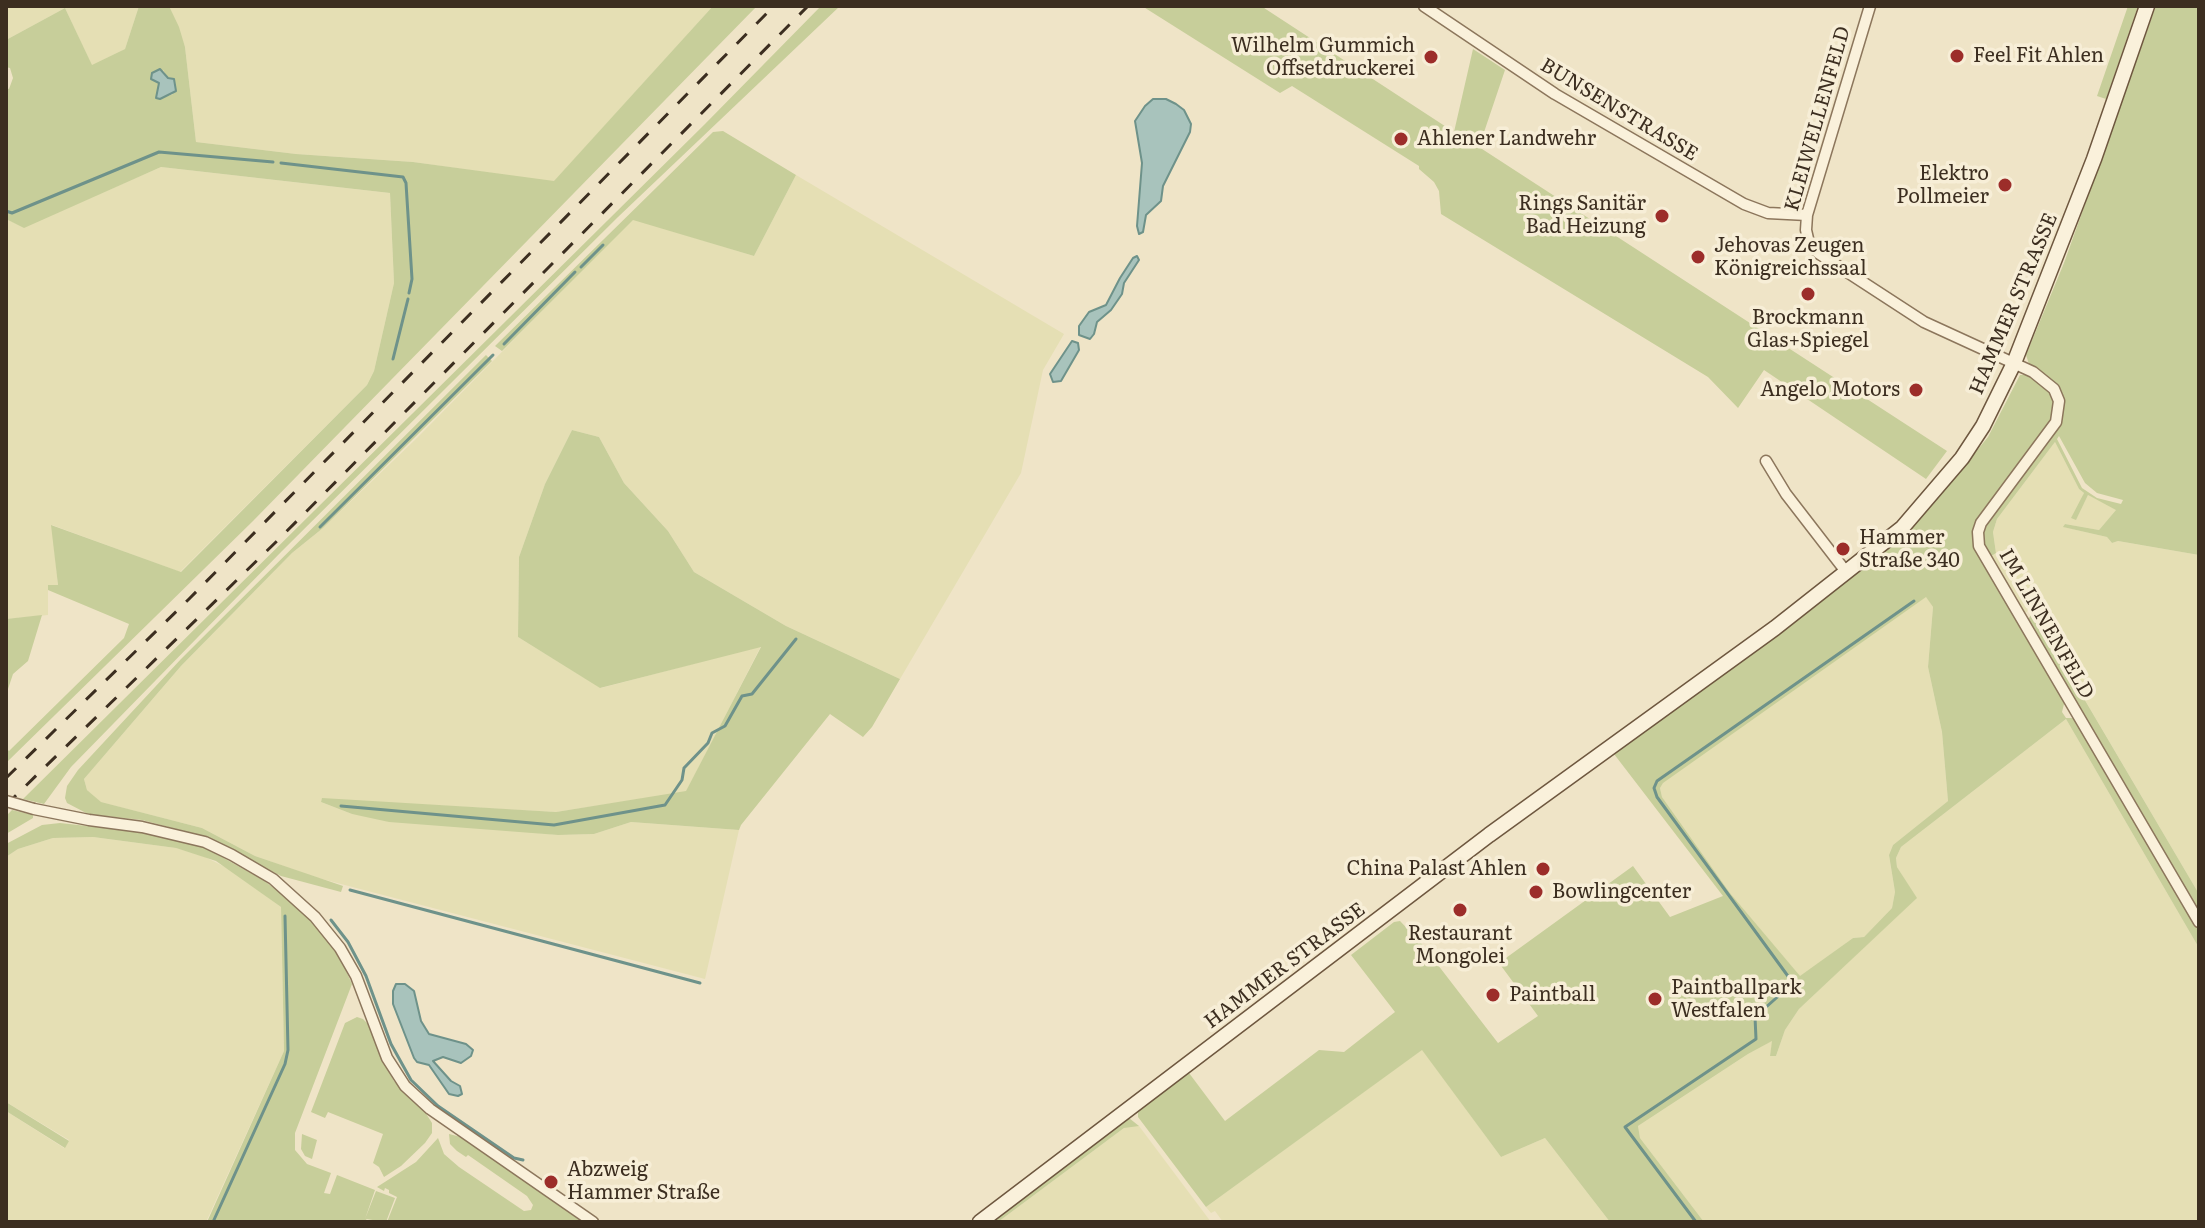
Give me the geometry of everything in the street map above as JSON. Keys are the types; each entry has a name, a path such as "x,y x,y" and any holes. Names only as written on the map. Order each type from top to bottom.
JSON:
{"main road":[{"name":"HAMMER STRASSE","path":"980,1222 1489,835 1847,573 1902,528 1938,488 1983,426 2014,363 2094,159 2147,6"}],"street":[{"name":"BUNSENSTRASSE","path":"1424,6 1555,94 1744,204 1768,213 1807,215"},
{"name":"KLEIWELLENFELD","path":"1870,6 1807,215 1809,243 1818,253 1924,322 2014,363"},
{"name":"IM LINNENFELD","path":"2014,363 2038,374 2054,389 2059,401 2058,415 2052,430 1981,523 1979,546 2199,922"},
{"path":"1766,461 1786,494 1847,573"},
{"path":"6,801 205,842 273,879 315,917 344,955 356,976 387,1058 405,1086 437,1115 593,1222"}],"shaded area":[{"path":"6,6 139,6 125,49 92,66 65,8 6,40"},
{"path":"169,6 713,6 554,182 413,162 296,154 196,142 185,47"},
{"path":"161,167 390,193 394,283 374,371 367,385 180,572 52,525 58,586 48,585 48,615 6,619 6,219 24,227"},
{"path":"796,175 1064,334 1043,370 1021,473 900,679 786,626 694,572 668,531 624,483 599,437 572,430 545,484 519,557 518,637 601,688 761,646 686,792 556,812 322,799 321,802 352,814 558,835 594,834 631,822 739,830 705,979 318,878 255,856 202,828 100,802 87,790 84,779 181,666 292,553 323,528 417,438 633,219 754,256"},
{"path":"2055,442 2084,493 2076,519 2088,495 2117,509 2099,530 2065,524 2064,527 2107,537 2112,543 2118,541 2199,555 2199,894 2035,615 2030,609 2024,614 1990,558 1996,553 1993,532 1997,519"},
{"path":"1926,596 1933,607 1928,667 1942,732 1948,801 1893,845 1889,855 1895,892 1892,908 1864,937 1853,938 1800,977 1730,893 1662,797 1660,788 1663,782"},
{"path":"2066,719 2199,948 2199,1222 1704,1222 1640,1138 1638,1126 1773,1040 1770,1056 1776,1056 1785,1030 1799,1009 1916,898 1897,867 1896,858 1901,847"},
{"path":"93,837 176,848 203,856 231,870 281,907 284,1051 206,1222 6,1222 6,1111 64,1148 69,1140 6,1102 6,857 18,849 53,838"},
{"path":"1422,1049 1501,1157 1545,1138 1610,1222 1223,1222 1215,1211 1211,1213 1206,1207"},
{"path":"1139,1126 1211,1222 998,1222 1124,1128"}],"green space":[{"path":"139,6 169,6 185,47 196,142 296,154 413,162 554,181 713,6 757,6 253,521 6,763 6,748 9,751 124,638 129,624 48,590 48,585 58,585 51,525 181,572 367,385 374,371 394,283 390,193 161,167 24,228 6,219 6,88 9,89 13,78 10,68 6,67 6,40 65,8 92,65 125,49","holes":["163,70 167,77 172,78 173,94 160,99 158,89"]},
{"path":"821,6 840,6 618,217 282,551 71,767 44,804 23,799 705,124"},
{"path":"1142,6 1261,6 1454,132 1473,49 1505,70 1479,147 1947,451 1926,479 1764,370 1738,408 1708,377 1441,214 1439,191 1419,166 1292,86 1280,93"},
{"path":"2128,6 2138,6 2106,99 2097,96"},
{"path":"2156,6 2199,6 2199,555 2118,541 2112,543 2107,537 2063,527 2065,524 2099,530 2116,510 2088,495 2076,520 2071,518 2084,493 2055,442 1997,519 1993,532 1996,553 1990,557 1983,545 1985,524 2057,430 2062,418 2063,400 2057,386 2029,364 2026,355 2064,263","holes":["2059,436 2085,483 2097,493 2123,500 2121,504 2097,498 2082,488 2057,439"]},
{"path":"723,131 796,175 754,256 633,220 502,351 495,346 713,132"},
{"path":"486,355 492,361 323,528 292,553 181,666 84,779 87,790 101,802 202,828 255,856 343,886 341,892 281,876 207,837 142,820 88,814 67,803 67,786 78,770 181,659"},
{"path":"2020,375 2030,375 2044,383 2056,405 2049,427 1979,519 1972,536 1976,548 2065,700 2062,712 2066,718 2078,721 2199,929 2199,948 2066,719 1901,847 1896,858 1897,867 1917,898 1799,1009 1785,1030 1776,1056 1770,1056 1772,1041 1638,1126 1640,1138 1704,1222 1610,1222 1545,1138 1501,1157 1422,1050 1206,1207 1138,1117 1138,1110 1189,1073 1225,1121 1319,1050 1344,1052 1395,1012 1351,955 1394,922 1400,921 1421,943 1498,1043 1538,1016 1499,963 1633,866 1670,917 1723,896 1614,754 1903,534 1928,510 1988,437","holes":["1926,597 1933,607 1928,667 1942,732 1948,801 1893,845 1889,855 1895,892 1892,908 1864,937 1853,938 1800,976 1730,893 1662,797 1660,788"]},
{"path":"572,430 599,437 624,483 668,531 694,572 786,626 900,679 872,727 863,737 830,714 739,830 631,822 594,834 558,835 389,822 352,814 321,802 322,798 556,812 686,791 761,647 600,688 518,637 519,557 545,484"},
{"path":"2033,612 2199,894 2199,915 2027,621"},
{"path":"42,615 28,661 13,674 6,695 6,619"},
{"path":"12,810 33,815 33,818 6,834 6,816"},
{"path":"60,823 140,832 204,847 263,880 294,903 315,924 338,953 352,984 295,1133 295,1150 307,1164 331,1173 324,1193 330,1194 337,1175 375,1190 365,1219 376,1191 395,1198 386,1222 366,1219 368,1222 207,1222 284,1051 281,907 216,861 176,848 93,837 53,838 18,849 6,857 6,844 42,825"},
{"path":"357,1017 368,1024 394,1081 432,1123 432,1133 425,1143 384,1177 373,1163 383,1134 328,1112 325,1118 311,1112 345,1023"},
{"path":"6,1102 69,1141 65,1148 6,1111"},
{"path":"1129,1118 1139,1126 1124,1128 998,1222 989,1222"},
{"path":"302,1134 317,1140 312,1159 305,1156 301,1149"},
{"path":"449,1134 461,1137 585,1222 387,1222 397,1197 385,1188 384,1191 377,1187 416,1162 438,1138 444,1154 459,1167 524,1211 531,1210 533,1205 527,1196 468,1155 466,1157 457,1151 450,1144"}],"water":[{"path":"160,69 168,78 174,79 176,91 160,99 156,98 159,83 151,79 152,73"},
{"path":"1153,99 1166,99 1176,104 1184,110 1191,124 1163,186 1161,201 1146,215 1143,232 1139,234 1142,163 1135,121"},
{"path":"1137,256 1139,260 1124,283 1122,294 1111,310 1097,322 1094,334 1090,339 1079,335 1079,326 1089,312 1106,305 1120,278"},
{"path":"1072,341 1078,343 1079,350 1061,381 1053,382 1050,374"},
{"path":"396,984 405,984 414,991 421,1021 429,1034 466,1044 473,1050 471,1056 461,1063 443,1057 433,1061 451,1081 460,1086 462,1094 449,1094 429,1065 414,1058 393,1004"}],"waterway":[{"path":"6,211 12,213 159,152 273,162"},
{"path":"281,163 403,177 406,183 412,279 409,293"},
{"path":"581,267 603,245"},
{"path":"504,344 575,272"},
{"path":"393,359 408,299"},
{"path":"320,527 493,355"},
{"path":"1696,1222 1625,1127 1756,1039 1755,1017 1793,983 1657,797 1654,788 1657,781 1914,601"},
{"path":"341,806 554,825 665,805 682,780 684,768 708,743 712,733 725,726 742,696 752,694 796,639"},
{"path":"350,890 700,983"},
{"path":"213,1222 285,1064 288,1050 285,916"},
{"path":"331,920 348,942 366,976 391,1044 411,1080 438,1106 514,1158 523,1160"}],"railway":[{"path":"6,778 189,599 774,6"},
{"path":"6,805 279,539 808,6"}],"place":[{"name":"Feel Fit Ahlen","path":"1957,56"},
{"name":"Wilhelm Gummich Offsetdruckerei","path":"1431,57"},
{"name":"Ahlener Landwehr","path":"1401,139"},
{"name":"Elektro Pollmeier","path":"2005,185"},
{"name":"Rings Sanitär Bad Heizung","path":"1662,216"},
{"name":"Jehovas Zeugen Königreichssaal","path":"1698,257"},
{"name":"Brockmann Glas+Spiegel","path":"1808,294"},
{"name":"Angelo Motors","path":"1916,390"},
{"name":"Hammer Straße 340","path":"1843,549"},
{"name":"China Palast Ahlen","path":"1543,869"},
{"name":"Bowlingcenter","path":"1536,892"},
{"name":"Restaurant Mongolei","path":"1460,910"},
{"name":"Paintball","path":"1493,995"},
{"name":"Paintballpark Westfalen","path":"1655,999"},
{"name":"Abzweig Hammer Straße","path":"551,1182"}]}
